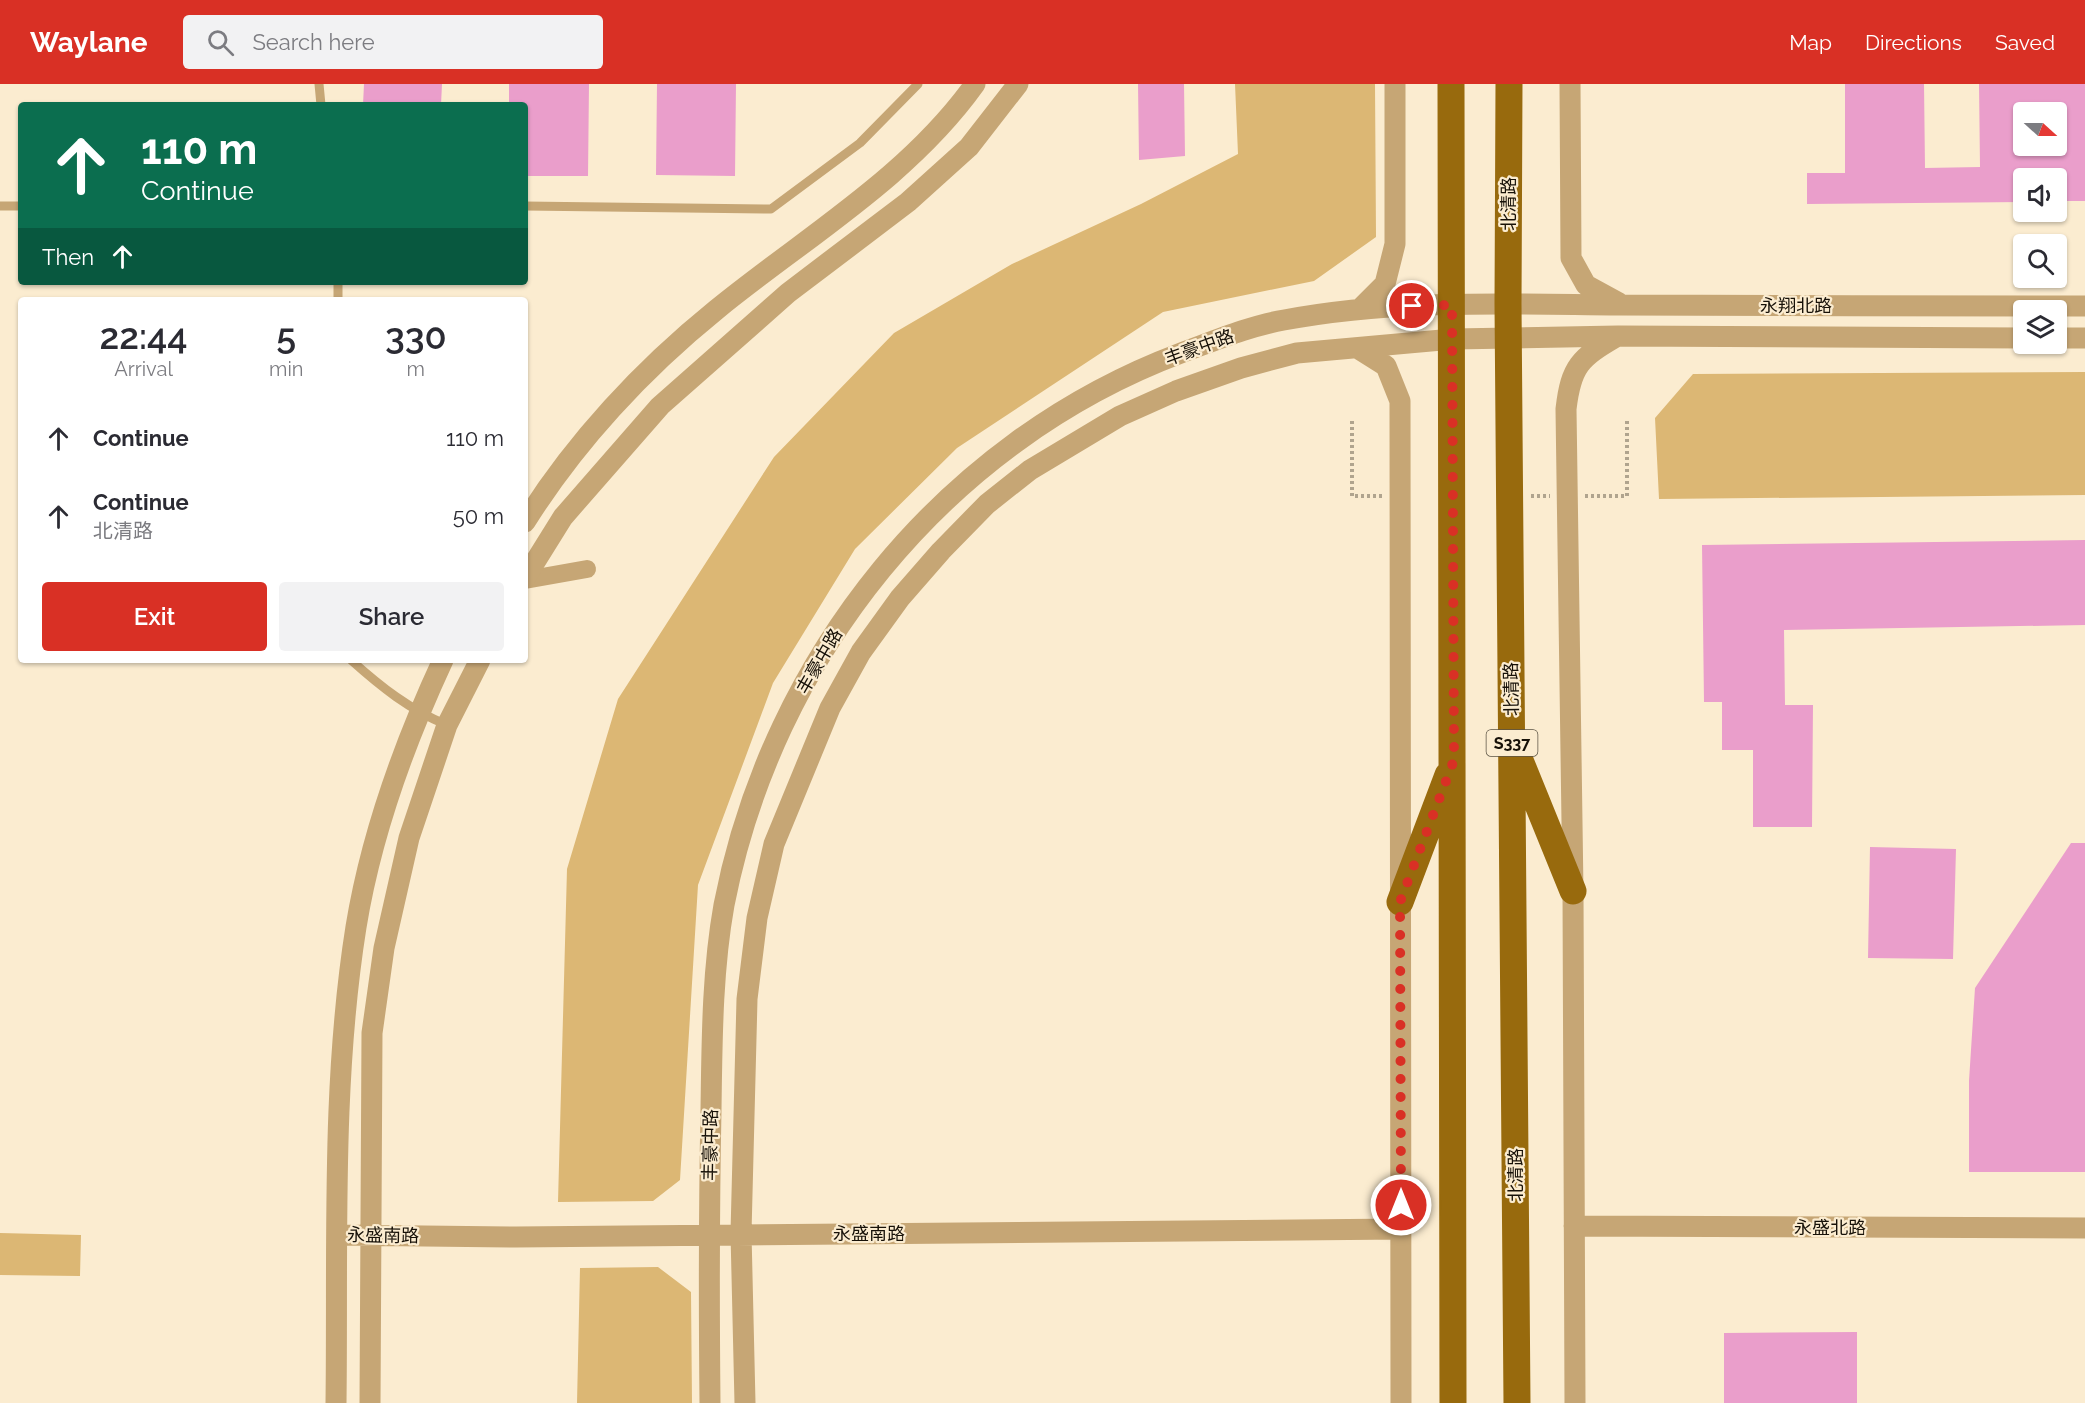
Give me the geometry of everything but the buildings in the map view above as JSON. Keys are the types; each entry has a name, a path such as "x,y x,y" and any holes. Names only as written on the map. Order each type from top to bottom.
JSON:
{"main road":[{"path":"1450,84 1453,339 1454,1403"},
{"name":"北清路","path":"1509,84 1508,339 1517,1403"},
{"path":"1512,739 1573,891"},
{"path":"1400,902 1454,760"}],"street":[{"path":"528,518 584,441 644,375 715,311 891,175 954,113 975,84"},
{"path":"528,574 562,517 660,406 788,293 908,202 969,147 1018,84"},
{"path":"1362,307 1385,284 1395,244 1395,84"},
{"path":"1570,84 1571,258 1586,285 1622,305"},
{"name":"丰豪中路","path":"710,1403 709,1234 713,1002 724,906 741,838 786,720 816,663 853,605 889,557 931,513 1012,444 1061,412 1117,381 1221,338 1277,321 1362,307 1452,305"},
{"name":"永翔北路","path":"1452,305 2085,306"},
{"path":"1575,1403 1573,891 1566,409 1569,381 1586,355 1618,336"},
{"name":"永翔北路","path":"1453,339 1618,336 2013,338"},
{"path":"2067,338 2085,338"},
{"name":"丰豪中路","path":"745,1403 741,1233 747,999 757,918 774,844 798,779 830,708 861,652 921,574 987,504 1030,470 1120,416 1167,395 1240,368 1297,353 1453,339"},
{"path":"1359,349 1386,366 1400,401 1401,1403"},
{"path":"528,579 587,569"},
{"path":"336,1403 344,1023 356,925 379,825 419,713 442,663"},
{"path":"370,1403 372,1033 384,948 409,837 447,725 478,663"},
{"name":"永盛北路","path":"1575,1226 2085,1228"},
{"name":"永盛南路","path":"338,1235 516,1237 741,1233 1401,1229"}],"lane":[{"path":"319,84 321,102"},
{"path":"528,206 771,209 860,143 918,84"},
{"path":"0,206 18,206"},
{"path":"354,663 378,684 419,713 447,725"}],"shaded area":[{"path":"1235,84 1375,84 1376,237 1314,281 1163,312 957,448 855,549 773,683 698,885 680,1180 653,1201 558,1202 567,869 618,699 774,457 894,333 1012,264 1141,204 1238,154"},
{"path":"2085,372 2085,495 1659,499 1655,418 1693,374"},
{"path":"0,1233 81,1235 80,1276 0,1275"},
{"path":"658,1267 691,1292 692,1403 577,1403 580,1268"}],"route":[{"path":"1401,1205 1400,902 1454,760 1452,305 1412,306"}]}
